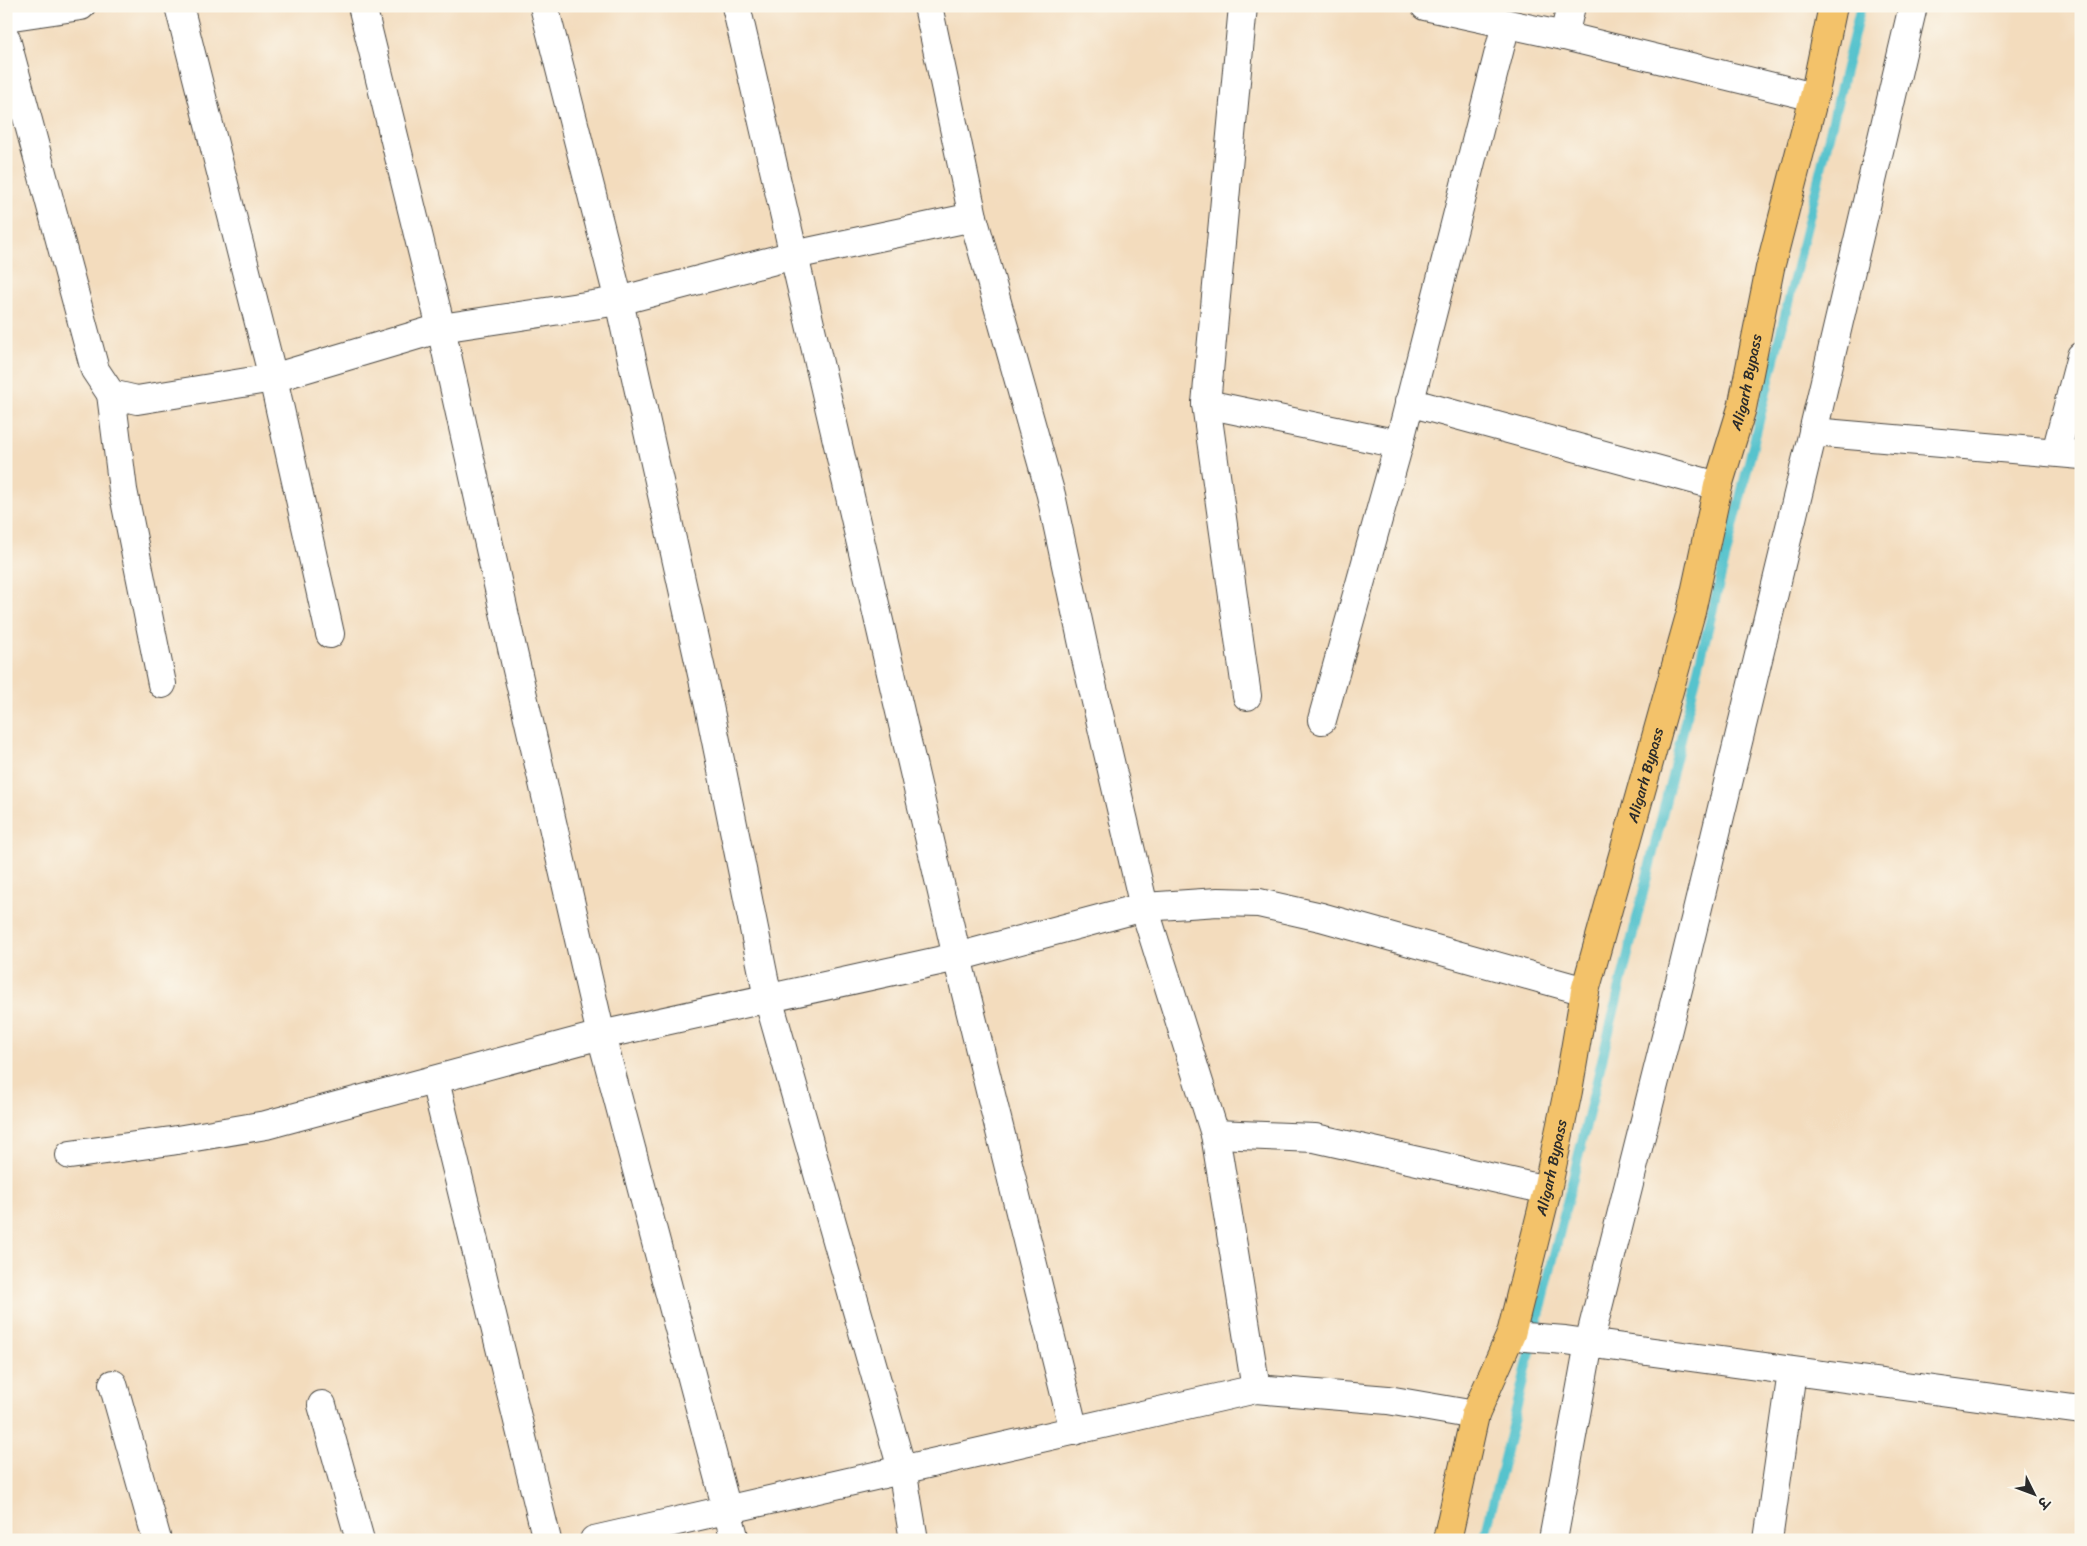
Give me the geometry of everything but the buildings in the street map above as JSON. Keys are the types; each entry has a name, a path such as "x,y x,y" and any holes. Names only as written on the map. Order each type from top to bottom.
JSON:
{"highway":[{"name":"Aligarh Bypass","path":"1447,1540 1475,1415 1518,1336 1568,1091 1585,991 1692,612 1718,486 1742,408 1770,268 1814,97 1833,6"}],"street":[{"path":"6,17 81,6"},
{"path":"179,6 273,378 330,634"},
{"path":"362,6 441,328 602,1036 735,1540"},
{"path":"544,6 619,301 710,706 768,998 902,1469 914,1540"},
{"path":"736,6 957,957 1074,1431"},
{"path":"928,6 973,217 1051,495 1087,663 1144,907 1216,1134 1256,1389"},
{"path":"1243,6 1206,404 1247,696"},
{"path":"1425,6 1564,36 1814,97"},
{"path":"1564,36 1571,6"},
{"path":"1553,1540 1577,1342 1688,950 1913,6"},
{"path":"1322,720 1399,444 1506,24"},
{"path":"6,39 94,370 111,394 123,490 162,684"},
{"path":"111,394 137,400 273,378 441,328 619,301 794,255 973,217"},
{"path":"1813,432 2069,454 2081,356"},
{"path":"1409,402 1718,486"},
{"path":"1206,404 1399,444"},
{"path":"70,1155 266,1125 602,1036 957,957 1144,907 1218,902 1260,902 1321,917 1585,991"},
{"path":"435,1081 547,1540"},
{"path":"1216,1134 1315,1138 1547,1190"},
{"path":"1518,1336 1577,1342 2081,1410"},
{"path":"1768,1540 1792,1372"},
{"path":"113,1384 157,1540"},
{"path":"594,1540 1256,1389 1388,1400 1475,1415"},
{"path":"322,1406 360,1540"}],"waterway":[{"path":"1484,1540 1861,6"}]}
